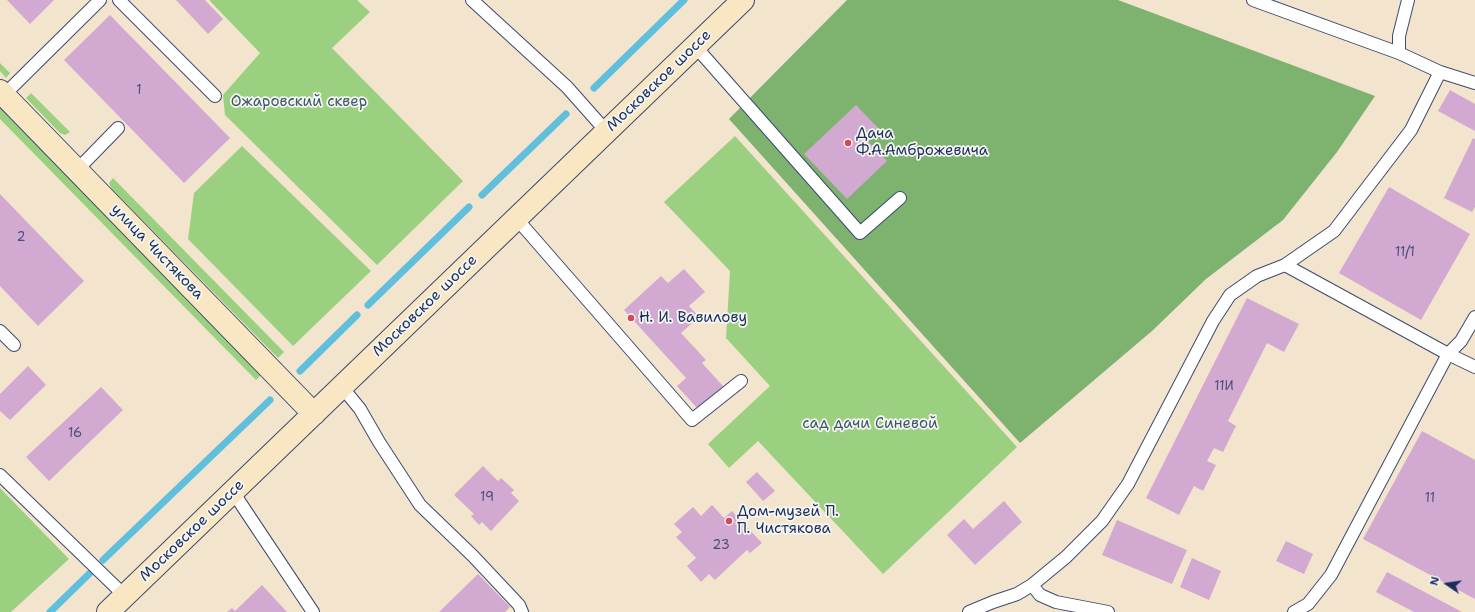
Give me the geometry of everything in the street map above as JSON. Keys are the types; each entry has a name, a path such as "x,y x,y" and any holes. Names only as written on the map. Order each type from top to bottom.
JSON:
{"main road":[{"name":"Московское шоссе","path":"108,612 743,0"},
{"name":"улица Чистякова","path":"2,93 314,414"}],"lane":[{"path":"2,93 100,0"},
{"path":"119,0 215,96"},
{"path":"472,0 567,88 606,131"},
{"path":"1253,0 1399,53 1440,72 1475,83"},
{"path":"1399,53 1399,36 1408,0"},
{"path":"694,46 860,233 900,198"},
{"path":"969,612 1017,594 1032,585 1066,558 1102,520 1128,484 1213,321 1230,295 1257,276 1285,265 1334,231 1411,130 1440,72"},
{"path":"77,170 118,128"},
{"path":"516,218 692,420 741,381"},
{"path":"1285,265 1448,354 1475,367"},
{"path":"1294,612 1308,604 1331,575 1448,354 1461,341 1475,317"},
{"path":"0,331 14,345"},
{"path":"342,387 360,409 379,442 420,505 473,556 514,599 522,612"},
{"path":"0,475 125,596"},
{"path":"233,492 313,612"},
{"path":"1032,585 1040,595 1056,602 1108,612"}],"green space":[{"name":"Ожаровский сквер","path":"210,0 357,0 370,12 332,48 463,181 377,265 225,115 223,95 260,53"},
{"path":"847,0 1118,0 1375,96 1337,152 1283,220 1206,279 1152,331 1020,443 729,119"},
{"path":"0,63 10,73 6,78 0,71"},
{"path":"31,93 70,132 65,135 60,133 26,98"},
{"path":"0,108 261,375 256,380 0,119"},
{"name":"сад дачи Синевой","path":"735,136 1017,447 883,574 758,441 729,468 708,444 770,386 726,338 730,271 664,202"},
{"name":"Ожаровский сквер","path":"242,146 371,271 293,346 188,239 194,193"},
{"path":"113,178 284,352 278,358 111,188 109,183"},
{"path":"0,488 69,559 11,612 0,612"}],"building":[{"path":"7,0 54,0 30,24"},
{"path":"176,0 205,0 223,19 208,34"},
{"path":"110,15 230,138 184,183 64,60"},
{"path":"1450,90 1475,104 1475,131 1438,111"},
{"path":"856,105 879,129 867,140 887,161 847,199 804,154"},
{"path":"1473,138 1475,139 1475,207 1472,212 1444,198"},
{"path":"1389,187 1470,234 1421,320 1339,273"},
{"path":"0,194 84,281 38,326 0,286"},
{"path":"684,269 705,292 689,306 699,317 681,333 706,360 702,363 723,386 698,409 677,386 686,378 624,310 661,276 668,283"},
{"path":"1247,298 1299,324 1284,352 1267,343 1228,421 1236,426 1223,452 1214,448 1207,461 1216,465 1203,491 1194,486 1179,515 1146,498"},
{"path":"28,366 46,385 10,420 0,411 0,394"},
{"path":"101,387 123,410 49,481 26,457"},
{"path":"1422,431 1475,460 1475,599 1363,539"},
{"path":"483,466 498,481 501,478 514,490 511,493 519,501 491,531 482,522 479,525 471,516 474,514 454,495"},
{"path":"757,472 775,491 763,501 746,482"},
{"path":"1004,501 1022,522 975,565 947,535 964,519 973,529"},
{"path":"712,505 724,518 732,511 762,543 750,553 747,550 715,580 709,574 701,582 687,566 696,558 676,537 682,532 674,524 693,507 701,516"},
{"path":"1117,520 1187,550 1172,584 1102,555"},
{"path":"1286,541 1313,554 1304,574 1276,561"},
{"path":"1192,558 1221,571 1209,600 1180,587"},
{"path":"1387,572 1462,612 1414,612 1376,592"},
{"path":"478,574 510,607 505,612 439,612"},
{"path":"262,585 287,612 227,612 232,608 235,611"}],"waterway":[{"path":"594,88 684,0"},
{"path":"482,195 566,114"},
{"path":"368,305 469,207"},
{"path":"300,371 357,315"},
{"path":"103,560 270,400"},
{"path":"50,612 90,573"}],"place":[{"name":"Дача Ф.А.Амброжевича","path":"848,143"},
{"name":"Н. И. Вавилову","path":"631,318"},
{"name":"Дом-музей П. П. Чистякова","path":"729,521"}]}
